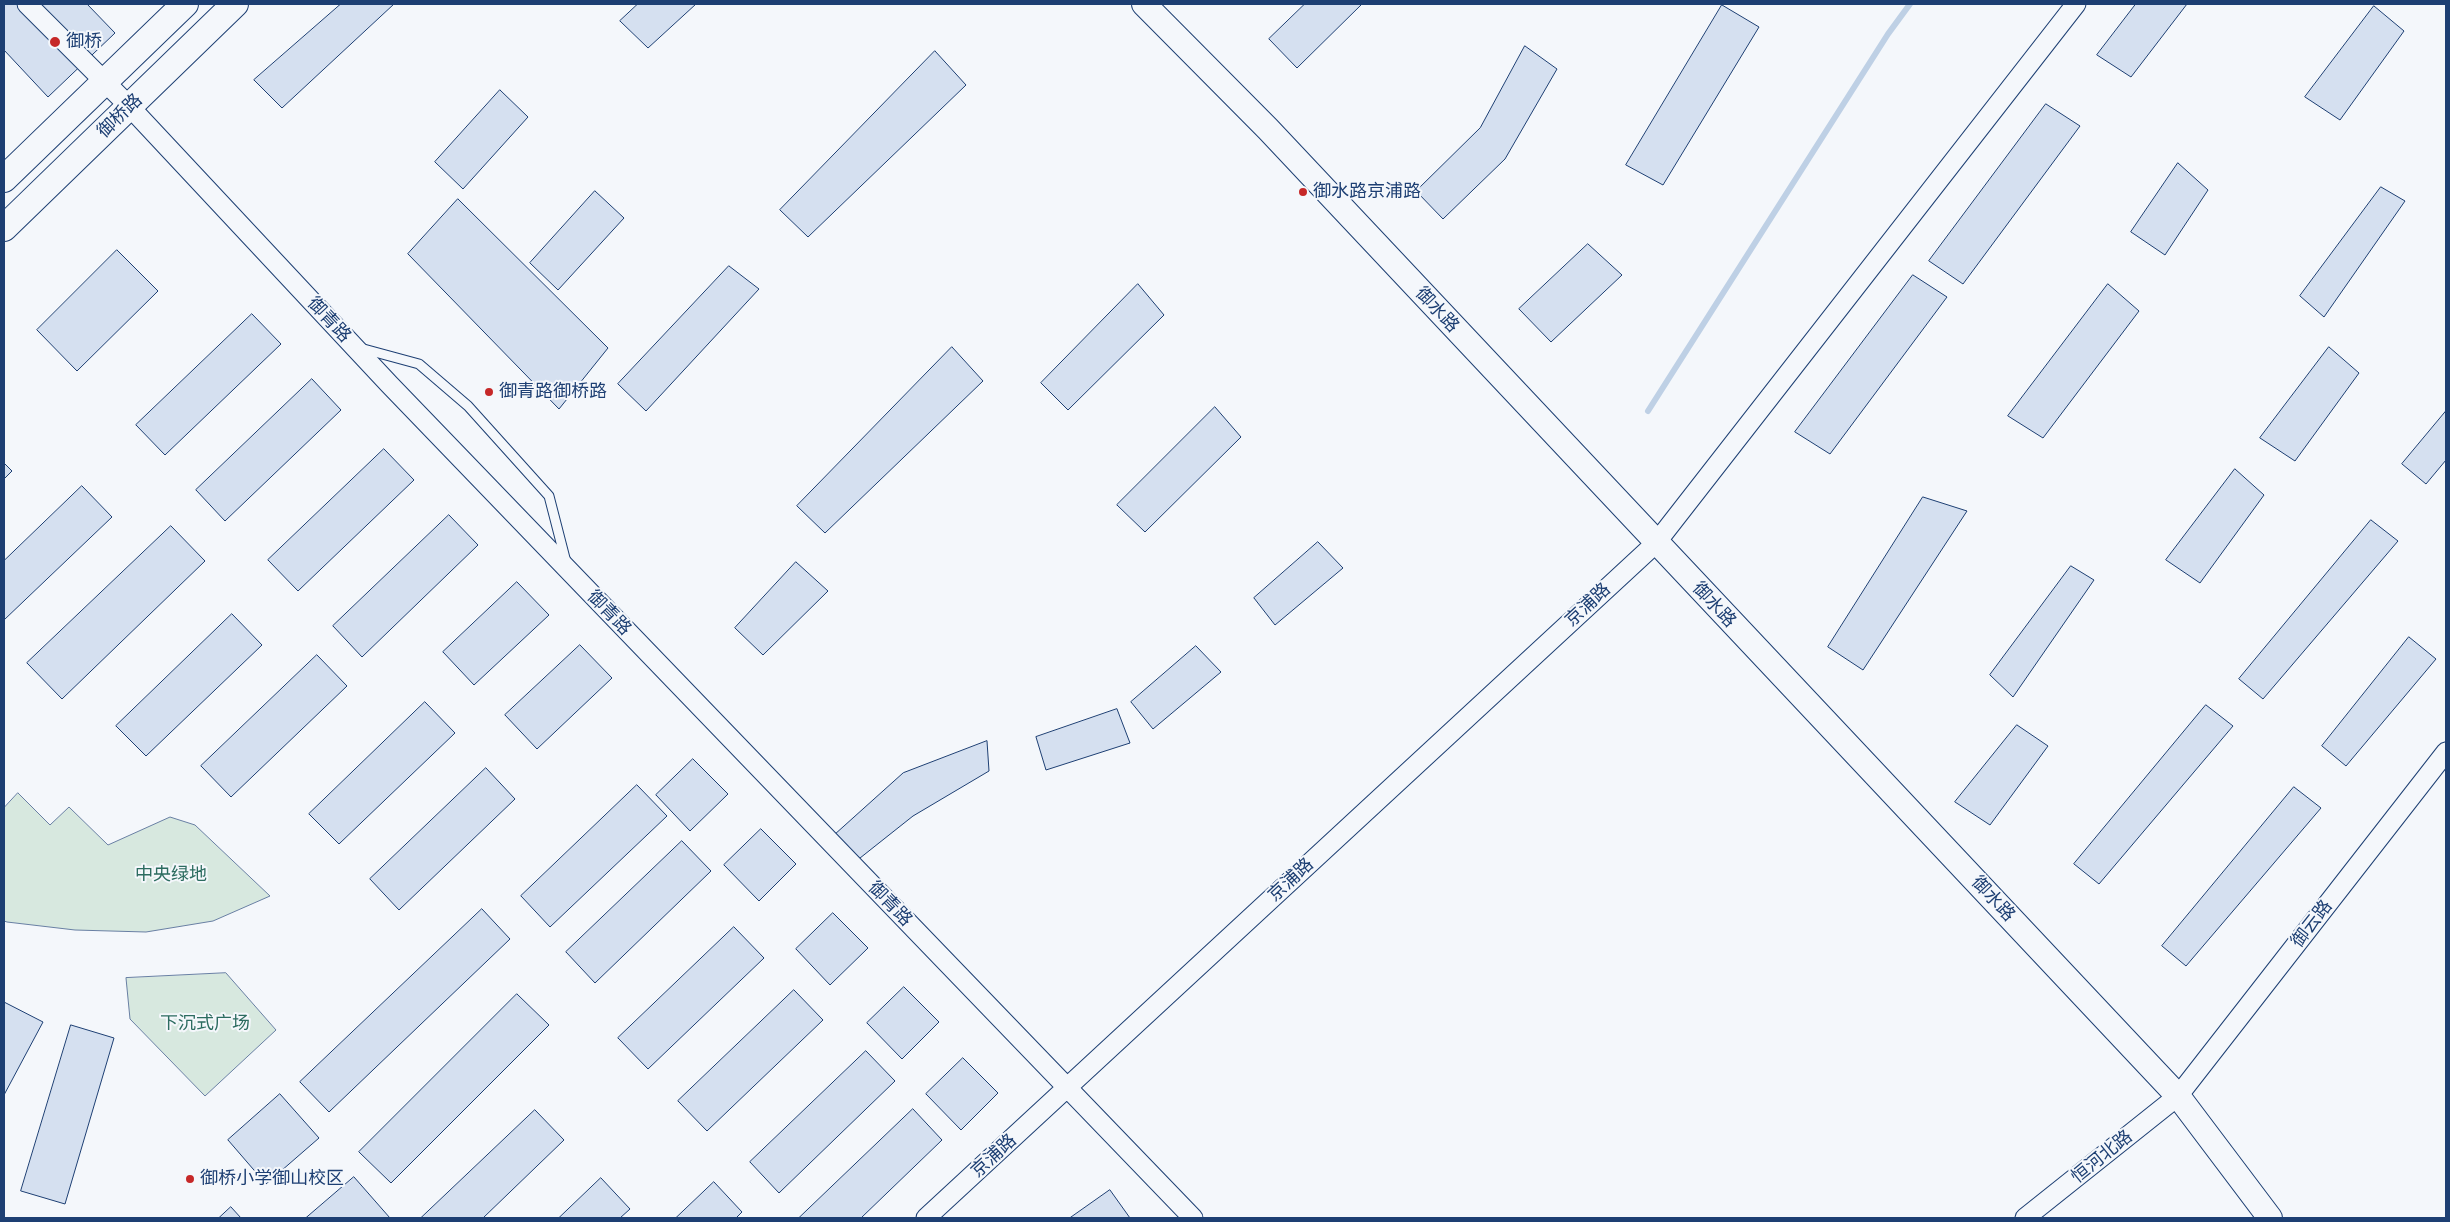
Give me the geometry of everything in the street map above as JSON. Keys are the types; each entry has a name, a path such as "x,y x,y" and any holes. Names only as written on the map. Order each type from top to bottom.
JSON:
{"main road":[{"name":"御桥路","path":"4,179 185,4"},
{"name":"御桥路","path":"4,228 235,4"}],"street":[{"name":"御青路","path":"27,4 130,107 353,346 569,572 1194,1218"},
{"name":"御水路","path":"1144,4 1268,129 2178,1096 2270,1218"},
{"name":"京浦路","path":"926,1218 1656,543 2076,4"},
{"name":"御云路","path":"2178,1096 2446,752"},
{"name":"恒河北路","path":"2025,1218 2178,1096"}],"lane":[{"path":"353,346 419,364 468,406 549,496 569,572"}],"green space":[{"name":"中央绿地","path":"18,793 50,825 69,807 108,845 170,817 195,825 270,896 213,921 146,932 75,930 4,921 4,808"},
{"name":"下沉式广场","path":"226,973 276,1030 205,1096 130,1019 126,978"}],"building":[{"name":"御桥","path":"4,4 87,4 115,33 48,97 4,50"},
{"path":"341,4 394,4 282,108 254,80"},
{"path":"638,4 696,4 648,48 620,21"},
{"path":"1305,4 1362,4 1297,68 1269,39"},
{"path":"2136,4 2187,4 2131,77 2097,55"},
{"path":"1722,5 1759,27 1663,185 1626,165"},
{"path":"2374,6 2404,31 2340,120 2305,97"},
{"path":"1525,46 1557,69 1505,159 1443,219 1416,191 1480,128"},
{"path":"935,51 966,85 808,237 780,210"},
{"path":"500,90 528,117 463,189 435,162"},
{"path":"2046,104 2080,126 1963,284 1929,261"},
{"path":"2178,163 2208,190 2165,255 2131,232"},
{"path":"2381,187 2405,201 2324,317 2300,296"},
{"path":"595,191 624,218 558,290 530,263"},
{"path":"458,199 608,348 559,409 408,254"},
{"path":"1588,244 1622,275 1551,342 1519,309"},
{"path":"117,250 158,291 77,371 37,330"},
{"path":"729,266 759,289 646,411 618,384"},
{"path":"1913,275 1947,297 1830,454 1795,432"},
{"path":"1138,284 1164,315 1068,410 1041,383"},
{"path":"2108,284 2139,311 2043,438 2008,416"},
{"path":"252,314 281,344 165,455 136,425"},
{"path":"952,347 983,381 825,533 797,506"},
{"path":"2329,347 2359,373 2295,461 2260,438"},
{"path":"312,379 341,410 225,521 196,490"},
{"path":"1215,407 1241,437 1145,532 1117,505"},
{"path":"2446,411 2446,460 2426,484 2402,464"},
{"path":"384,449 414,480 298,591 268,560"},
{"path":"4,463 12,471 4,479"},
{"path":"2235,469 2264,495 2200,583 2166,560"},
{"path":"82,486 112,517 4,620 4,561"},
{"path":"1923,497 1967,511 1863,670 1828,647"},
{"path":"449,515 478,545 362,657 333,626"},
{"path":"2371,520 2398,541 2263,699 2239,679"},
{"path":"171,526 205,561 62,699 27,663"},
{"path":"1318,542 1343,568 1275,625 1254,598"},
{"path":"796,562 828,591 763,655 735,628"},
{"path":"2071,566 2094,580 2013,697 1990,675"},
{"path":"517,582 549,615 474,685 443,652"},
{"path":"232,614 262,645 146,756 116,726"},
{"path":"2409,637 2436,659 2346,766 2322,746"},
{"path":"580,645 612,678 537,749 505,715"},
{"path":"1196,646 1221,672 1153,729 1131,702"},
{"path":"317,655 347,686 231,797 201,766"},
{"path":"425,702 455,733 339,844 309,814"},
{"path":"2206,705 2233,726 2099,884 2074,864"},
{"path":"1117,709 1130,743 1046,770 1036,737"},
{"path":"2017,725 2048,746 1990,825 1955,802"},
{"path":"987,741 989,771 913,816 855,862 834,835 903,773"},
{"path":"693,759 728,794 690,831 656,795"},
{"path":"486,768 515,799 399,910 370,879"},
{"path":"637,785 667,816 550,927 521,896"},
{"path":"2294,787 2321,808 2186,966 2162,946"},
{"path":"761,829 796,864 759,901 724,865"},
{"path":"682,841 711,871 595,983 566,952"},
{"path":"482,909 510,939 329,1112 300,1082"},
{"path":"833,913 868,948 830,985 796,949"},
{"path":"734,927 764,958 648,1069 618,1038"},
{"path":"904,987 939,1022 902,1059 867,1023"},
{"path":"794,990 823,1020 707,1131 678,1101"},
{"path":"517,994 549,1025 391,1183 359,1152"},
{"path":"4,1002 43,1022 4,1095"},
{"path":"71,1025 114,1038 65,1204 21,1191"},
{"path":"866,1051 895,1081 779,1193 750,1162"},
{"path":"963,1058 998,1093 961,1130 926,1094"},
{"path":"280,1094 319,1138 266,1184 228,1140"},
{"path":"913,1109 942,1140 861,1218 799,1218"},
{"path":"535,1110 564,1140 483,1218 421,1218"},
{"path":"354,1177 390,1218 306,1218"},
{"path":"601,1178 630,1209 620,1218 559,1218"},
{"path":"714,1182 742,1212 736,1218 676,1218"},
{"path":"1110,1190 1130,1218 1070,1218"},
{"path":"231,1207 241,1218 219,1218"}],"waterway":[{"path":"1648,411 1888,34 1910,4"}],"place":[{"name":"御桥","path":"55,42"},
{"name":"御水路京浦路","path":"1303,192"},
{"name":"御青路御桥路","path":"489,392"},
{"name":"御桥小学御山校区","path":"190,1179"}]}
